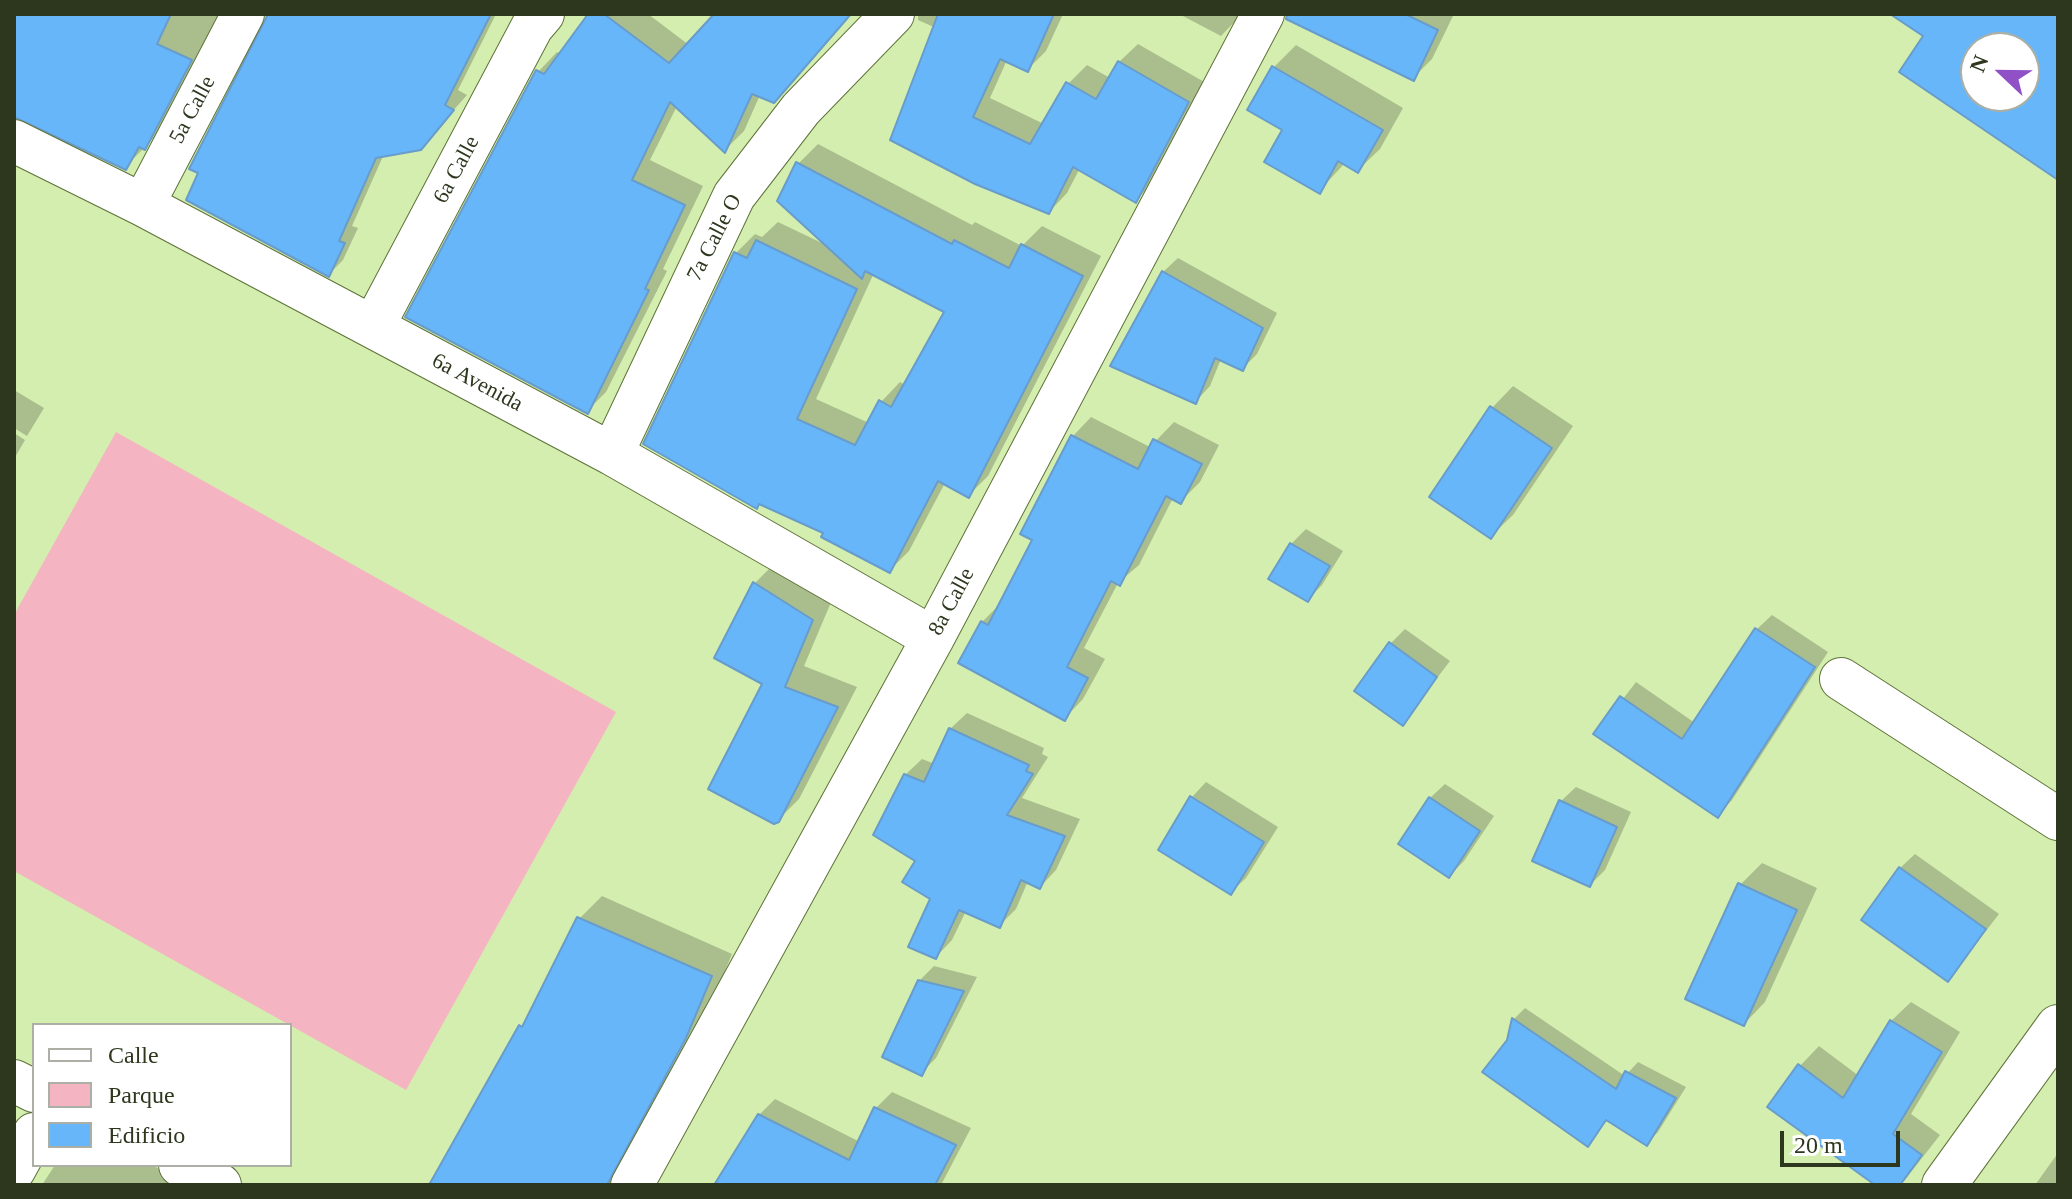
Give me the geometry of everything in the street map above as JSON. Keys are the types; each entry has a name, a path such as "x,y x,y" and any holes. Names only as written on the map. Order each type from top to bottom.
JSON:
{"street":[{"name":"5a Calle","path":"143,205 243,14"},
{"name":"6a Calle","path":"373,327 532,27 543,14"},
{"name":"7a Calle O","path":"612,454 734,196 801,109 893,14"},
{"name":"8a Calle","path":"632,1185 933,638 1263,14"},
{"name":"6a Avenida","path":"14,141 143,205 612,454 933,638"},
{"path":"1841,679 2058,819"},
{"path":"1944,1185 2058,1027"},
{"path":"14,1081 32,1090"},
{"path":"14,1170 32,1138"},
{"path":"184,1167 220,1185"}],"green space":[{"path":"116,432 616,712 406,1090 292,1026 292,1023 286,1023 14,871 14,615"}],"building":[{"path":"14,14 171,14 157,44 192,60 145,150 139,147 126,170 14,117"},
{"path":"268,14 491,14 445,105 454,110 421,150 376,158 339,241 345,243 329,277 186,200 198,173 189,169"},
{"path":"588,14 604,14 669,63 714,14 851,14 774,103 752,94 725,153 670,102 632,180 685,205 645,289 649,290 588,414 405,317 536,70 544,74"},
{"path":"938,14 1054,14 1028,72 1000,59 973,117 1030,144 1066,82 1096,99 1118,61 1189,102 1136,203 1073,167 1049,214 975,184 890,140"},
{"path":"1287,14 1405,14 1438,30 1414,81 1286,19"},
{"path":"1890,14 2058,14 2058,180 1899,72 1923,36"},
{"path":"1272,66 1383,130 1358,173 1338,161 1320,194 1264,162 1282,130 1247,110"},
{"path":"796,162 952,244 954,240 1009,268 1021,244 1083,276 969,498 938,481 890,573 821,537 823,533 759,504 757,509 643,444 734,252 747,258 756,240 857,289 797,419 855,445 879,400 891,407 944,312 865,271 862,279 777,201"},
{"path":"1162,271 1263,328 1243,371 1215,358 1196,404 1110,366"},
{"path":"1490,406 1552,448 1491,539 1429,497"},
{"path":"1071,435 1138,469 1153,439 1202,464 1181,504 1166,496 1120,586 1111,581 1067,667 1088,678 1065,721 958,663 981,621 988,625 1032,540 1020,534"},
{"path":"1290,543 1330,566 1308,602 1268,579"},
{"path":"753,582 813,620 785,687 838,707 779,822 774,824 708,789 762,684 714,658"},
{"path":"1755,628 1815,667 1718,818 1593,734 1620,696 1682,739"},
{"path":"1389,642 1437,677 1403,726 1354,691"},
{"path":"949,728 1029,765 1026,771 1033,774 1007,815 1065,836 1040,889 1021,880 1000,928 959,910 936,959 908,947 930,899 902,882 915,861 873,835 904,774 924,782"},
{"path":"1190,796 1264,842 1231,895 1158,850"},
{"path":"1429,797 1480,831 1449,878 1398,844"},
{"path":"1559,800 1617,827 1590,887 1532,861"},
{"path":"1899,867 1986,929 1948,982 1861,920"},
{"path":"1738,883 1797,910 1744,1026 1685,999"},
{"path":"577,917 712,976 686,1038 607,1185 429,1185 519,1025 522,1027"},
{"path":"918,980 964,991 922,1076 882,1057"},
{"path":"1512,1018 1616,1089 1625,1071 1676,1098 1647,1146 1606,1120 1588,1147 1482,1072 1507,1040"},
{"path":"1890,1020 1942,1052 1893,1134 1922,1155 1900,1185 1875,1185 1767,1107 1798,1064 1843,1098"},
{"path":"874,1107 956,1145 935,1185 714,1185 758,1114 849,1160"}]}
